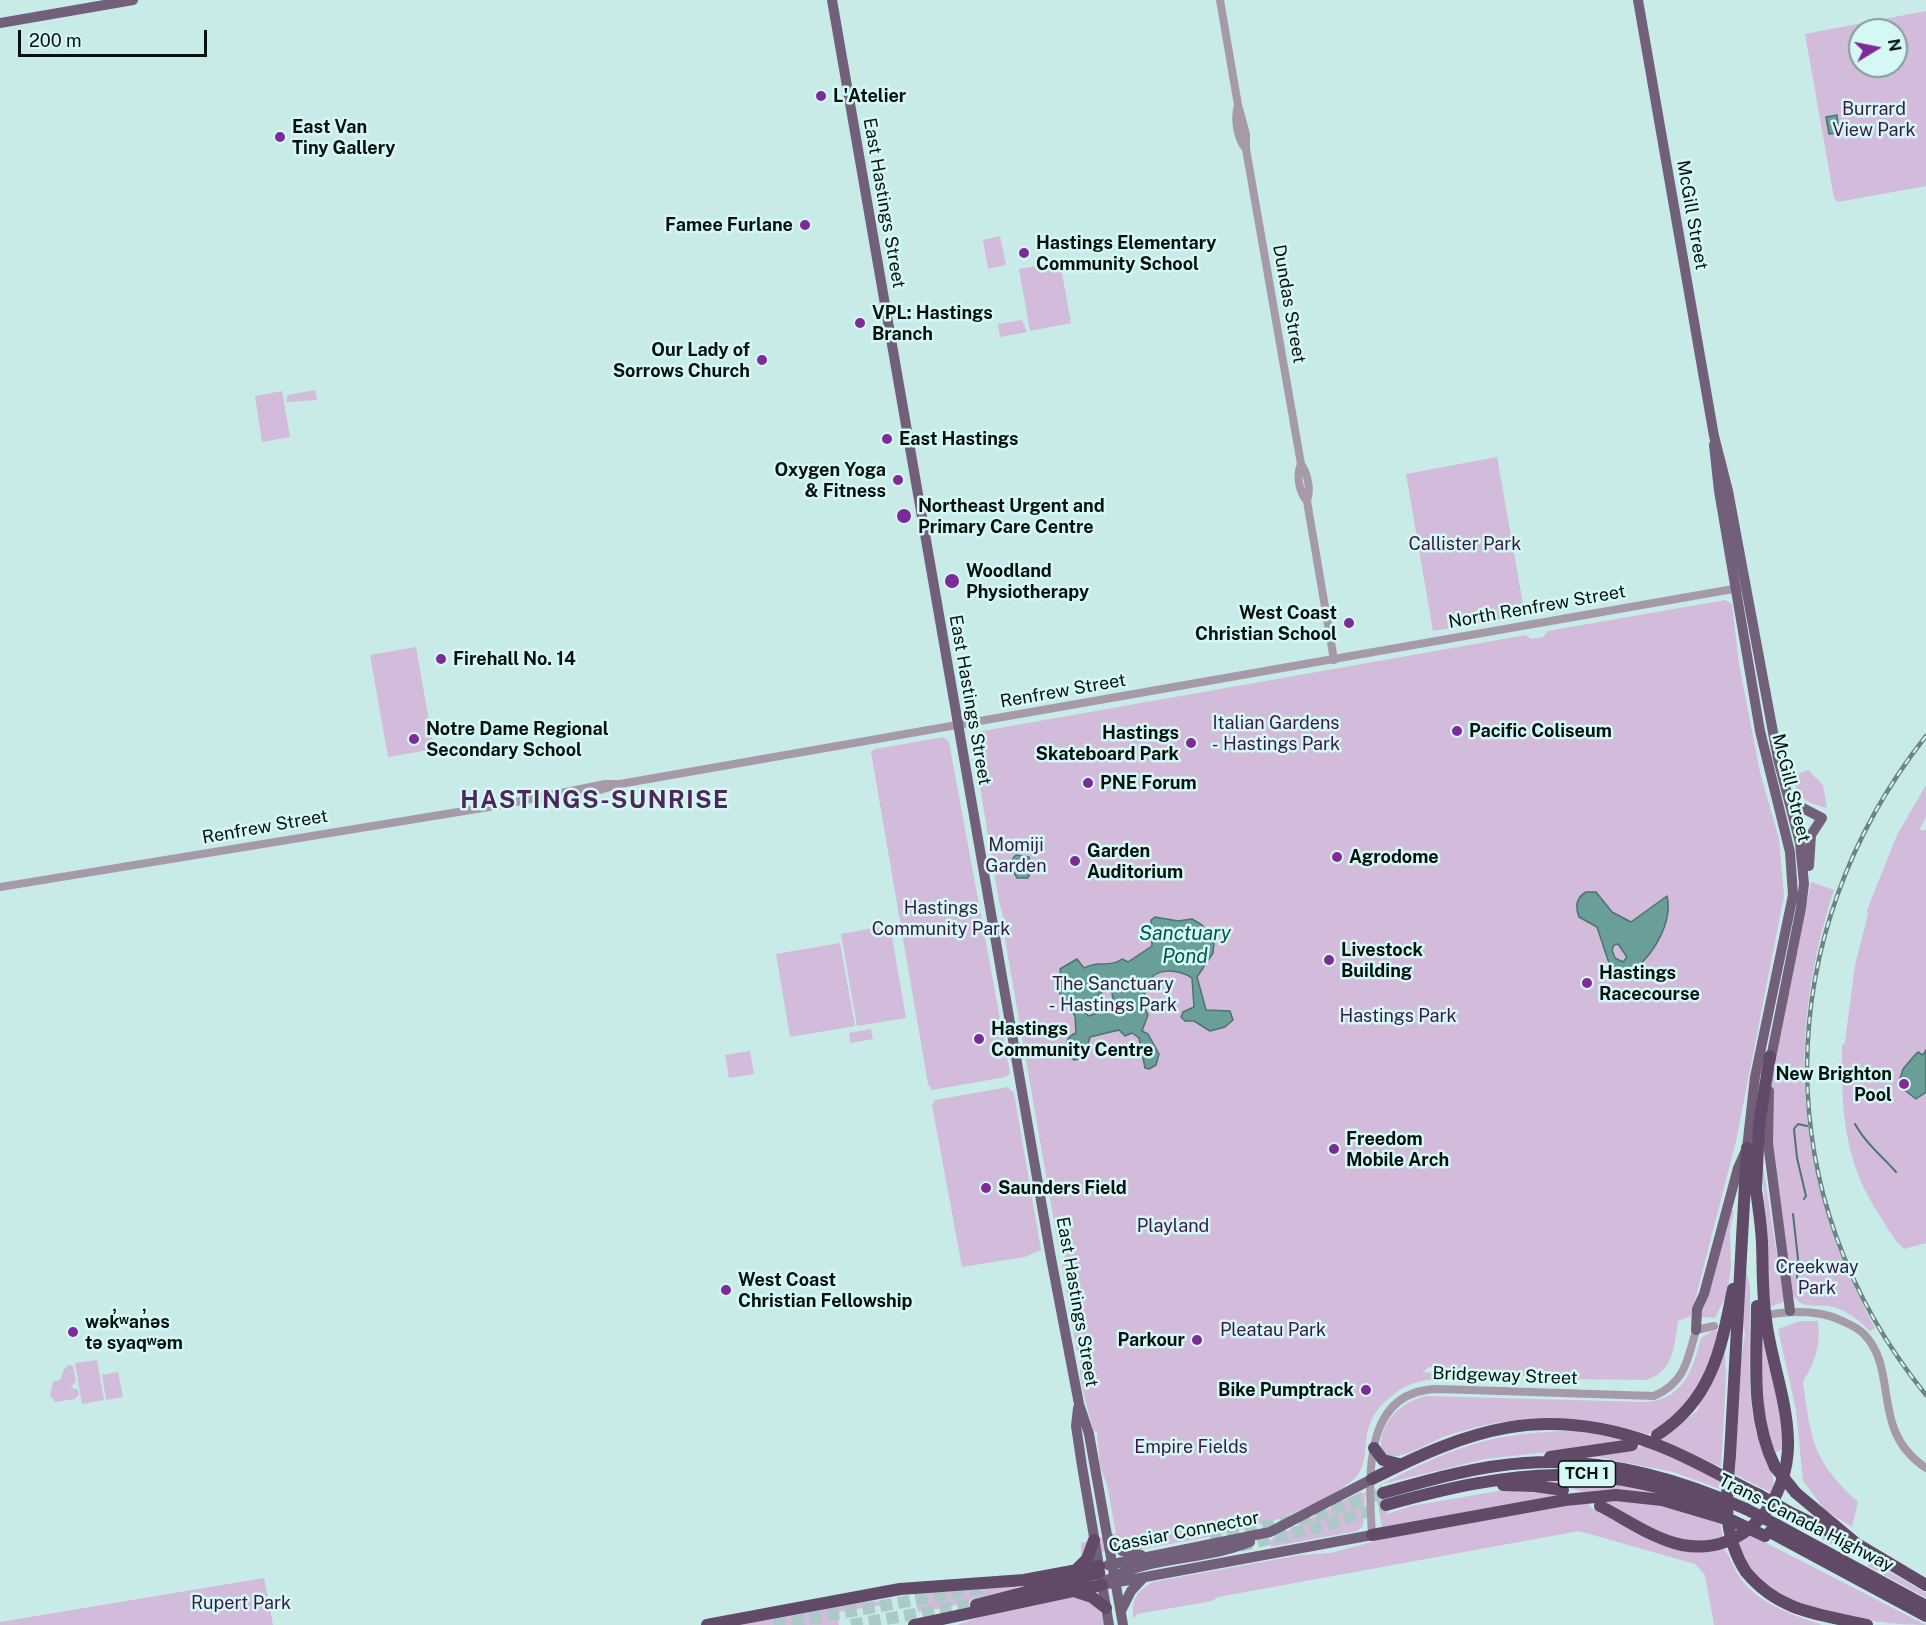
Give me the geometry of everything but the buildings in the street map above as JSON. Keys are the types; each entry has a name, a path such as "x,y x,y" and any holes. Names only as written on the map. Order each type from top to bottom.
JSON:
{"highway":[{"path":"1770,1056 1759,1125 1755,1184 1758,1407 1764,1442 1775,1467 1796,1493 1857,1544"},
{"path":"1747,1148 1726,1507 1728,1531 1736,1557 1763,1591 1782,1603 1805,1611 1867,1625"},
{"path":"1600,1506 1672,1543 1707,1546 1728,1541 1746,1532 1767,1512 1779,1492 1787,1470 1788,1439 1766,1321 1762,1240 1755,1184"},
{"path":"1657,1435 1688,1412 1708,1381 1721,1341 1739,1258"},
{"path":"1372,1479 1436,1447 1479,1433 1526,1425 1576,1426 1612,1432 1651,1443 1759,1495 1857,1544 1926,1585"},
{"path":"1527,1462 1632,1445"},
{"path":"1374,1448 1383,1460 1399,1464"},
{"name":"Trans-Canada Highway","path":"1740,1516 1663,1488 1589,1474 1503,1478 1430,1493 1384,1499 1472,1470 1527,1462 1624,1469 1678,1482 1740,1516 1926,1606"},
{"path":"1430,1493 1515,1484 1563,1490"},
{"path":"1372,1535 1600,1496 1639,1496 1740,1516"},
{"name":"Trans-Canada Highway","path":"1771,1531 1813,1557 1926,1616"},
{"path":"1076,1570 1086,1559 1094,1540"},
{"path":"707,1625 900,1589 1014,1581 1076,1570 1100,1574"},
{"path":"914,1625 1073,1591 1100,1574"},
{"path":"960,1614 981,1603 1100,1574"},
{"path":"1073,1591 1092,1597 1106,1608"}],"main road":[{"path":"0,23 133,0"},
{"name":"East Hastings Street","path":"832,0 1079,1404 1089,1434 1123,1625"},
{"name":"McGill Street","path":"1638,0 1714,436 1715,463 1740,587 1800,843 1804,884 1770,1056 1768,1143 1790,1311"},
{"name":"McGill Street","path":"1696,1330 1697,1309 1704,1294 1738,1168 1747,1148 1755,1077 1793,896 1788,843 1760,731 1740,587"},
{"path":"1789,801 1822,818 1811,836 1808,870 1804,884"},
{"name":"East Hastings Street","path":"1079,1404 1076,1426 1109,1625"},
{"name":"Cassiar Connector","path":"1112,1564 1270,1532 1372,1479"},
{"path":"1100,1574 1115,1579 1229,1550 1270,1532"},
{"name":"Cassiar Connector","path":"1115,1579 1144,1577 1372,1535"},
{"path":"1108,1537 1122,1551 1151,1556"},
{"path":"1100,1574 1112,1564"},
{"path":"1121,1611 1131,1591 1144,1577"}],"street":[{"name":"Dundas Street","path":"1220,0 1238,105 1245,126 1246,149 1301,464 1308,481 1309,495 1306,501 1334,660"},
{"name":"North Renfrew Street","path":"1334,660 1740,587"},
{"name":"Renfrew Street","path":"0,887 536,799 572,796 605,790 620,784 1334,660"},
{"path":"1772,1314 1790,1311 1836,1318 1857,1328 1866,1336 1879,1363 1891,1426 1906,1451 1926,1468"},
{"path":"1696,1330 1714,1326"},
{"name":"Bridgeway Street","path":"1372,1535 1374,1448 1379,1427 1386,1413 1399,1401 1420,1391 1654,1396 1674,1384 1682,1375 1696,1330"}],"green space":[{"name":"Burrard View Park","path":"1926,11 1926,186 1838,202 1834,198 1805,34 1848,26 1848,78 1908,78 1908,18 1889,18"},
{"path":"1000,236 1006,265 988,269 983,240"},
{"path":"1060,262 1071,323 1030,331 1019,269"},
{"path":"1022,320 1027,332 1000,337 998,324"},
{"path":"315,390 317,400 286,402 288,395"},
{"path":"282,391 290,437 262,442 255,396"},
{"name":"Callister Park","path":"1497,457 1525,615 1433,631 1406,474"},
{"name":"Hastings Park","path":"1725,600 1732,604 1739,664 1760,772 1779,839 1784,896 1736,1141 1691,1316 1678,1321 1671,1357 1667,1365 1655,1376 1645,1380 1563,1379 1429,1367 1423,1372 1505,1381 1430,1380 1416,1382 1402,1388 1377,1410 1372,1419 1367,1433 1363,1465 1357,1476 1329,1496 1304,1509 1221,1534 1137,1550 1126,1546 1081,1557 1081,1543 1116,1533 1107,1485 1100,1466 1097,1432 1093,1431 1081,1380 1082,1350 1077,1352 1062,1265 1065,1261 1063,1249 1058,1245 1004,933 1006,928 999,901 971,733 1526,635 1531,639 1543,637 1548,631"},
{"path":"416,647 434,749 388,757 370,655"},
{"name":"Hastings Community Park","path":"944,737 949,742 1010,1073 1006,1077 932,1090 928,1084 871,752 875,749"},
{"path":"1808,770 1823,785 1827,808 1808,801 1797,790 1792,776"},
{"path":"1926,785 1926,817 1919,830 1926,830 1926,1243 1904,1249 1892,1235 1869,1198 1852,1157 1842,1093 1842,1046 1845,1042 1855,965 1868,914 1867,910 1897,835"},
{"name":"Creekway Park","path":"1811,882 1834,890 1818,947 1808,1004 1805,1059 1807,1113 1815,1167 1829,1221 1849,1274 1875,1328 1870,1331 1846,1312 1829,1306 1803,1304 1792,1293 1770,1118 1771,1085"},
{"name":"Hastings Community Park","path":"884,926 891,931 906,1018 857,1026 841,934"},
{"path":"840,943 855,1026 790,1037 776,954"},
{"path":"871,1029 873,1039 850,1043 849,1033"},
{"path":"750,1051 754,1074 729,1078 725,1055"},
{"path":"1008,1087 1014,1093 1041,1250 1025,1257 962,1267 932,1105 935,1100"},
{"path":"1762,1160 1783,1294 1783,1302 1770,1307"},
{"path":"1731,1210 1734,1211 1730,1230 1731,1267 1727,1294 1715,1318 1701,1317 1700,1313"},
{"path":"1746,1271 1750,1286 1752,1410 1757,1435 1773,1476 1772,1493 1734,1474 1740,1365 1745,1334 1742,1320"},
{"path":"1762,1318 1785,1447 1775,1453 1764,1404"},
{"path":"1800,1321 1818,1321 1819,1338 1816,1353 1803,1382 1809,1419 1812,1435 1823,1461 1858,1502 1852,1527 1825,1510 1803,1481 1796,1410 1778,1329"},
{"path":"1714,1330 1718,1331 1714,1346 1703,1377 1695,1391 1675,1416 1648,1434 1572,1419 1525,1419 1501,1422 1442,1437 1403,1455 1388,1456 1381,1448 1384,1429 1388,1422 1400,1408 1425,1396 1645,1402 1658,1400 1669,1396 1684,1381 1690,1372 1701,1338"},
{"path":"1728,1339 1725,1353 1726,1380 1721,1467 1660,1439 1697,1411"},
{"path":"97,1360 104,1400 82,1404 75,1363"},
{"path":"69,1365 73,1366 76,1381 71,1387 78,1390 79,1394 75,1399 55,1402 50,1395 53,1382 60,1380 64,1369"},
{"path":"118,1372 123,1397 106,1400 102,1375"},
{"path":"1563,1431 1592,1432 1629,1440 1594,1447 1485,1459 1382,1484 1428,1461 1469,1446 1512,1436"},
{"path":"1647,1446 1721,1480 1720,1489 1673,1472 1592,1456"},
{"path":"1576,1480 1636,1487 1658,1494 1584,1492 1548,1482"},
{"path":"1380,1482 1388,1514 1411,1506 1504,1490 1562,1495 1382,1527 1379,1511"},
{"path":"1360,1492 1365,1494 1363,1526 1357,1531 1271,1547 1270,1540"},
{"path":"1625,1501 1675,1507 1720,1521 1723,1538 1692,1542 1665,1536 1604,1502"},
{"path":"1590,1502 1589,1506 1639,1532 1723,1548 1739,1576 1765,1601 1822,1625 1714,1625 1705,1575 1695,1564 1579,1531 1218,1597 1212,1601 1137,1614 1134,1619 1133,1606 1136,1597 1153,1582 1300,1555 1330,1553 1387,1538"},
{"path":"1785,1513 1862,1559 1781,1519"},
{"path":"1749,1534 1926,1625 1889,1623 1844,1616 1801,1605 1783,1597 1764,1583 1744,1556 1737,1543"},
{"path":"1871,1561 1926,1593 1926,1598 1868,1566"},
{"name":"Rupert Park","path":"264,1578 273,1625 0,1625 0,1622"},
{"path":"1016,1584 1017,1590 918,1612 914,1593"},
{"path":"1084,1596 1100,1610 1104,1625 957,1625 1020,1606"},
{"path":"880,1601 883,1605 837,1612 839,1625 734,1625 852,1603"}],"water":[{"path":"1837,115 1839,133 1829,134 1826,117"},
{"path":"1016,855 1029,857 1030,863 1026,865 1026,868 1028,870 1033,868 1028,878 1017,878 1012,863"},
{"path":"1586,892 1596,892 1612,912 1631,922 1667,896 1665,926 1650,954 1636,968 1618,974 1611,969 1597,927 1579,917 1577,903","holes":["1618,944 1627,957 1623,962 1615,958 1612,950 1614,945"]},
{"name":"Sanctuary Pond","path":"1155,917 1178,921 1192,919 1202,925 1214,944 1213,953 1197,977 1206,1010 1230,1011 1233,1020 1225,1027 1210,1031 1194,1021 1185,1021 1181,1017 1183,1012 1194,1007 1192,978 1181,973 1162,972 1156,974 1148,983 1142,1002 1148,1015 1142,1031 1148,1034 1159,1054 1156,1065 1149,1069 1145,1068 1139,1038 1132,1033 1125,1036 1119,1030 1090,1037 1084,1058 1074,1060 1068,1055 1067,1045 1068,1039 1076,1033 1075,1016 1059,992 1062,986 1060,969 1077,959 1084,968 1093,964 1118,962 1122,959 1128,962 1152,946 1151,920","holes":["1107,990 1112,992 1114,1010 1106,1014 1102,1011 1101,1004 1095,1014 1088,1016 1082,1007 1084,1001 1088,999 1096,1001 1099,994"]},
{"path":"1926,1050 1926,1092 1916,1099 1898,1085 1903,1069 1918,1052 1923,1055"}],"waterway":[{"path":"1804,1199 1806,1196 1797,1158 1794,1129 1798,1124 1807,1126"},
{"path":"1855,1124 1869,1144 1896,1172"},
{"path":"1793,1214 1798,1259 1797,1278"}],"tunnel":[{"path":"1210,1539 1312,1516 1383,1493"},
{"path":"1240,1546 1327,1525 1386,1505"},
{"path":"774,1625 988,1587"},
{"path":"851,1625 985,1602"}],"railway":[{"path":"1926,736 1875,813 1838,895 1815,979 1807,1066 1814,1152 1836,1236 1873,1318 1926,1395"}],"place":[{"name":"L'Atelier","path":"821,96"},
{"name":"East Van Tiny Gallery","path":"280,137"},
{"name":"Famee Furlane","path":"805,225"},
{"name":"Hastings Elementary Community School","path":"1024,253"},
{"name":"VPL: Hastings Branch","path":"860,323"},
{"name":"Our Lady of Sorrows Church","path":"762,360"},
{"name":"East Hastings","path":"887,439"},
{"name":"Oxygen Yoga & Fitness","path":"898,480"},
{"name":"Northeast Urgent and Primary Care Centre","path":"904,516"},
{"name":"Woodland Physiotherapy","path":"952,581"},
{"name":"West Coast Christian School","path":"1349,623"},
{"name":"Firehall No. 14","path":"441,659"},
{"name":"Pacific Coliseum","path":"1457,731"},
{"name":"Notre Dame Regional Secondary School","path":"414,739"},
{"name":"Hastings Skateboard Park","path":"1191,743"},
{"name":"PNE Forum","path":"1088,783"},
{"name":"Agrodome","path":"1337,857"},
{"name":"Garden Auditorium","path":"1075,861"},
{"name":"Livestock Building","path":"1329,960"},
{"name":"Hastings Racecourse","path":"1587,983"},
{"name":"Hastings Community Centre","path":"979,1039"},
{"name":"New Brighton Pool","path":"1904,1084"},
{"name":"Freedom Mobile Arch","path":"1334,1149"},
{"name":"Saunders Field","path":"986,1188"},
{"name":"West Coast Christian Fellowship","path":"726,1290"},
{"name":"wək̓ʷan̓əs tə syaqʷəm","path":"73,1332"},
{"name":"Parkour","path":"1197,1340"},
{"name":"Bike Pumptrack","path":"1366,1390"}],"district":[{"name":"HASTINGS-SUNRISE","path":"595,801"}],"park label":[{"name":"Italian Gardens - Hastings Park","path":"1276,733"},
{"name":"Momiji Garden","path":"1016,855"},
{"name":"The Sanctuary - Hastings Park","path":"1113,994"},
{"name":"Playland","path":"1173,1226"},
{"name":"Pleatau Park","path":"1273,1330"},
{"name":"Empire Fields","path":"1191,1447"}]}
